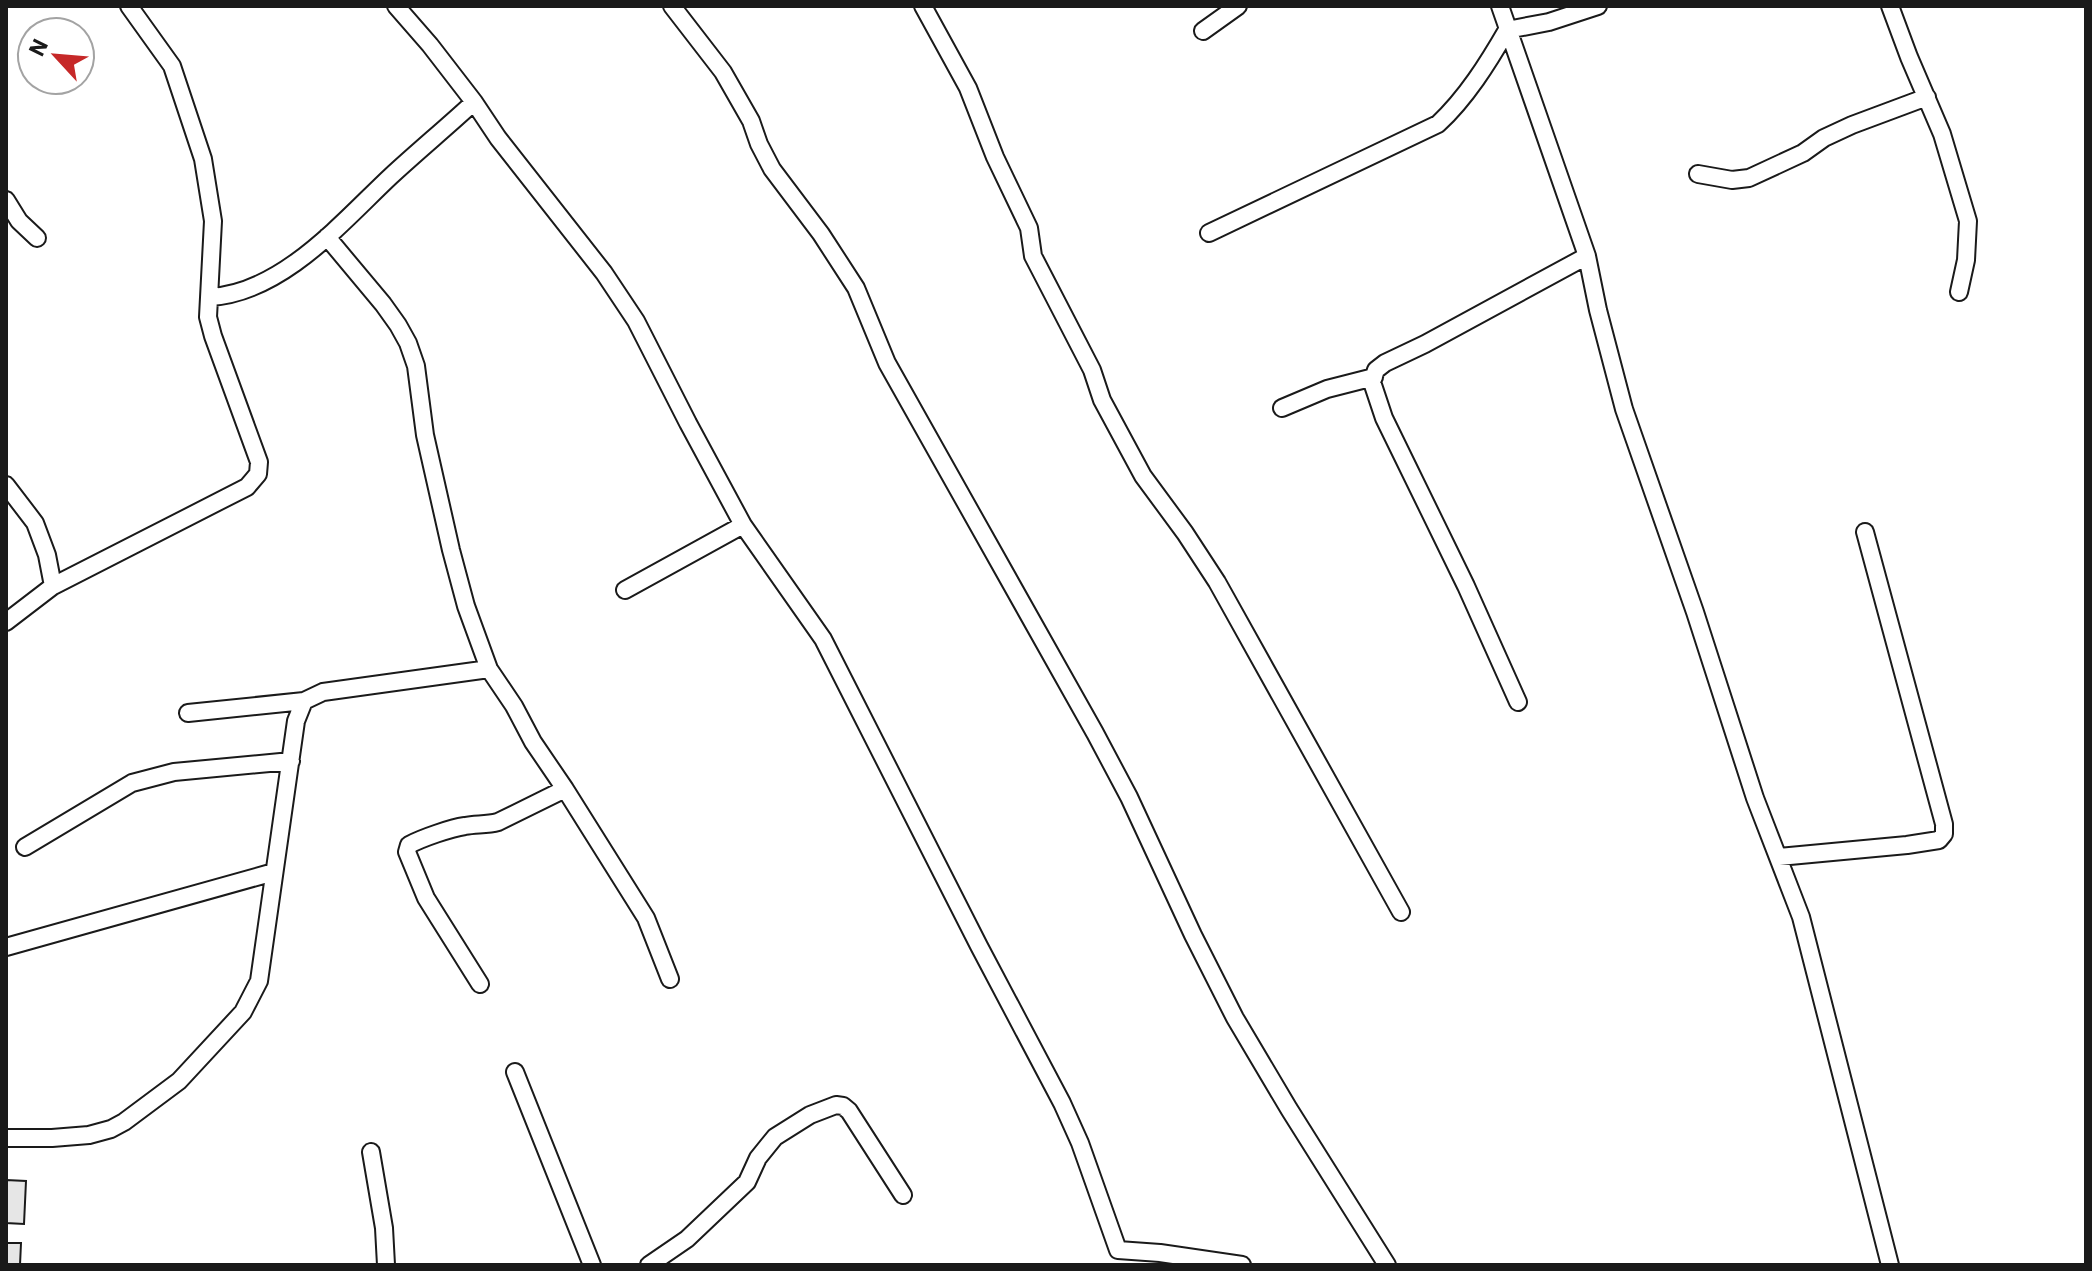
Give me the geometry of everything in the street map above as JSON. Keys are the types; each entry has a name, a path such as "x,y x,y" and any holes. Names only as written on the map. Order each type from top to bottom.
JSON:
{"street":[{"path":"6,622 53,586 247,487 258,474 259,462 208,317 213,221 203,159 172,66 129,6"},
{"path":"396,6 430,45 604,273 636,321 743,525 823,639 1062,1103 1080,1143 1119,1258 1160,1253 1242,1265"},
{"path":"672,6 723,72 751,121 772,169 821,234 856,288 887,363 1129,797 1235,1018 1387,1265"},
{"path":"923,6 968,88 995,157 1029,228 1033,256 1092,370 1102,400 1143,476 1217,582 1401,912"},
{"path":"1203,31 1238,6"},
{"path":"1500,6 1587,256 1624,409 1695,612 1755,798 1801,917 1890,1265"},
{"path":"1209,233 1438,124 1450,114 1491,58 1507,30 1549,22 1598,6"},
{"path":"1890,6 1942,134 1968,221 1966,260 1959,292"},
{"path":"1698,174 1732,180 1749,178 1803,153 1824,138 1852,125 1927,97"},
{"path":"210,297 222,296 280,273 327,237 474,102"},
{"path":"6,200 19,221 37,238"},
{"path":"327,237 383,304 408,343 416,366 425,435 451,550 466,606 489,669 646,918 670,979"},
{"path":"1518,702 1466,586 1384,418 1372,382 1376,370 1385,363 1477,317 1587,256"},
{"path":"1282,408 1327,389 1374,377"},
{"path":"6,485 35,523 47,555 53,586"},
{"path":"625,590 743,525"},
{"path":"1779,857 1907,845 1939,840 1944,834 1944,824 1865,532"},
{"path":"188,713 304,701 323,692 489,669"},
{"path":"6,1138 89,1135 111,1129 179,1081 243,1012 259,981 296,721 304,701"},
{"path":"25,847 132,783 174,772 291,761"},
{"path":"480,984 426,898 407,852 409,845 465,826 498,822 565,789"},
{"path":"6,947 274,872"},
{"path":"515,1072 592,1265"},
{"path":"649,1265 687,1239 747,1182 758,1158 775,1137 810,1115 836,1105 849,1111 903,1195"},
{"path":"371,1152 384,1228 386,1265"}],"building":[{"path":"6,1180 26,1181 24,1224 6,1223"},
{"path":"6,1243 21,1243 20,1265 6,1265"}]}
